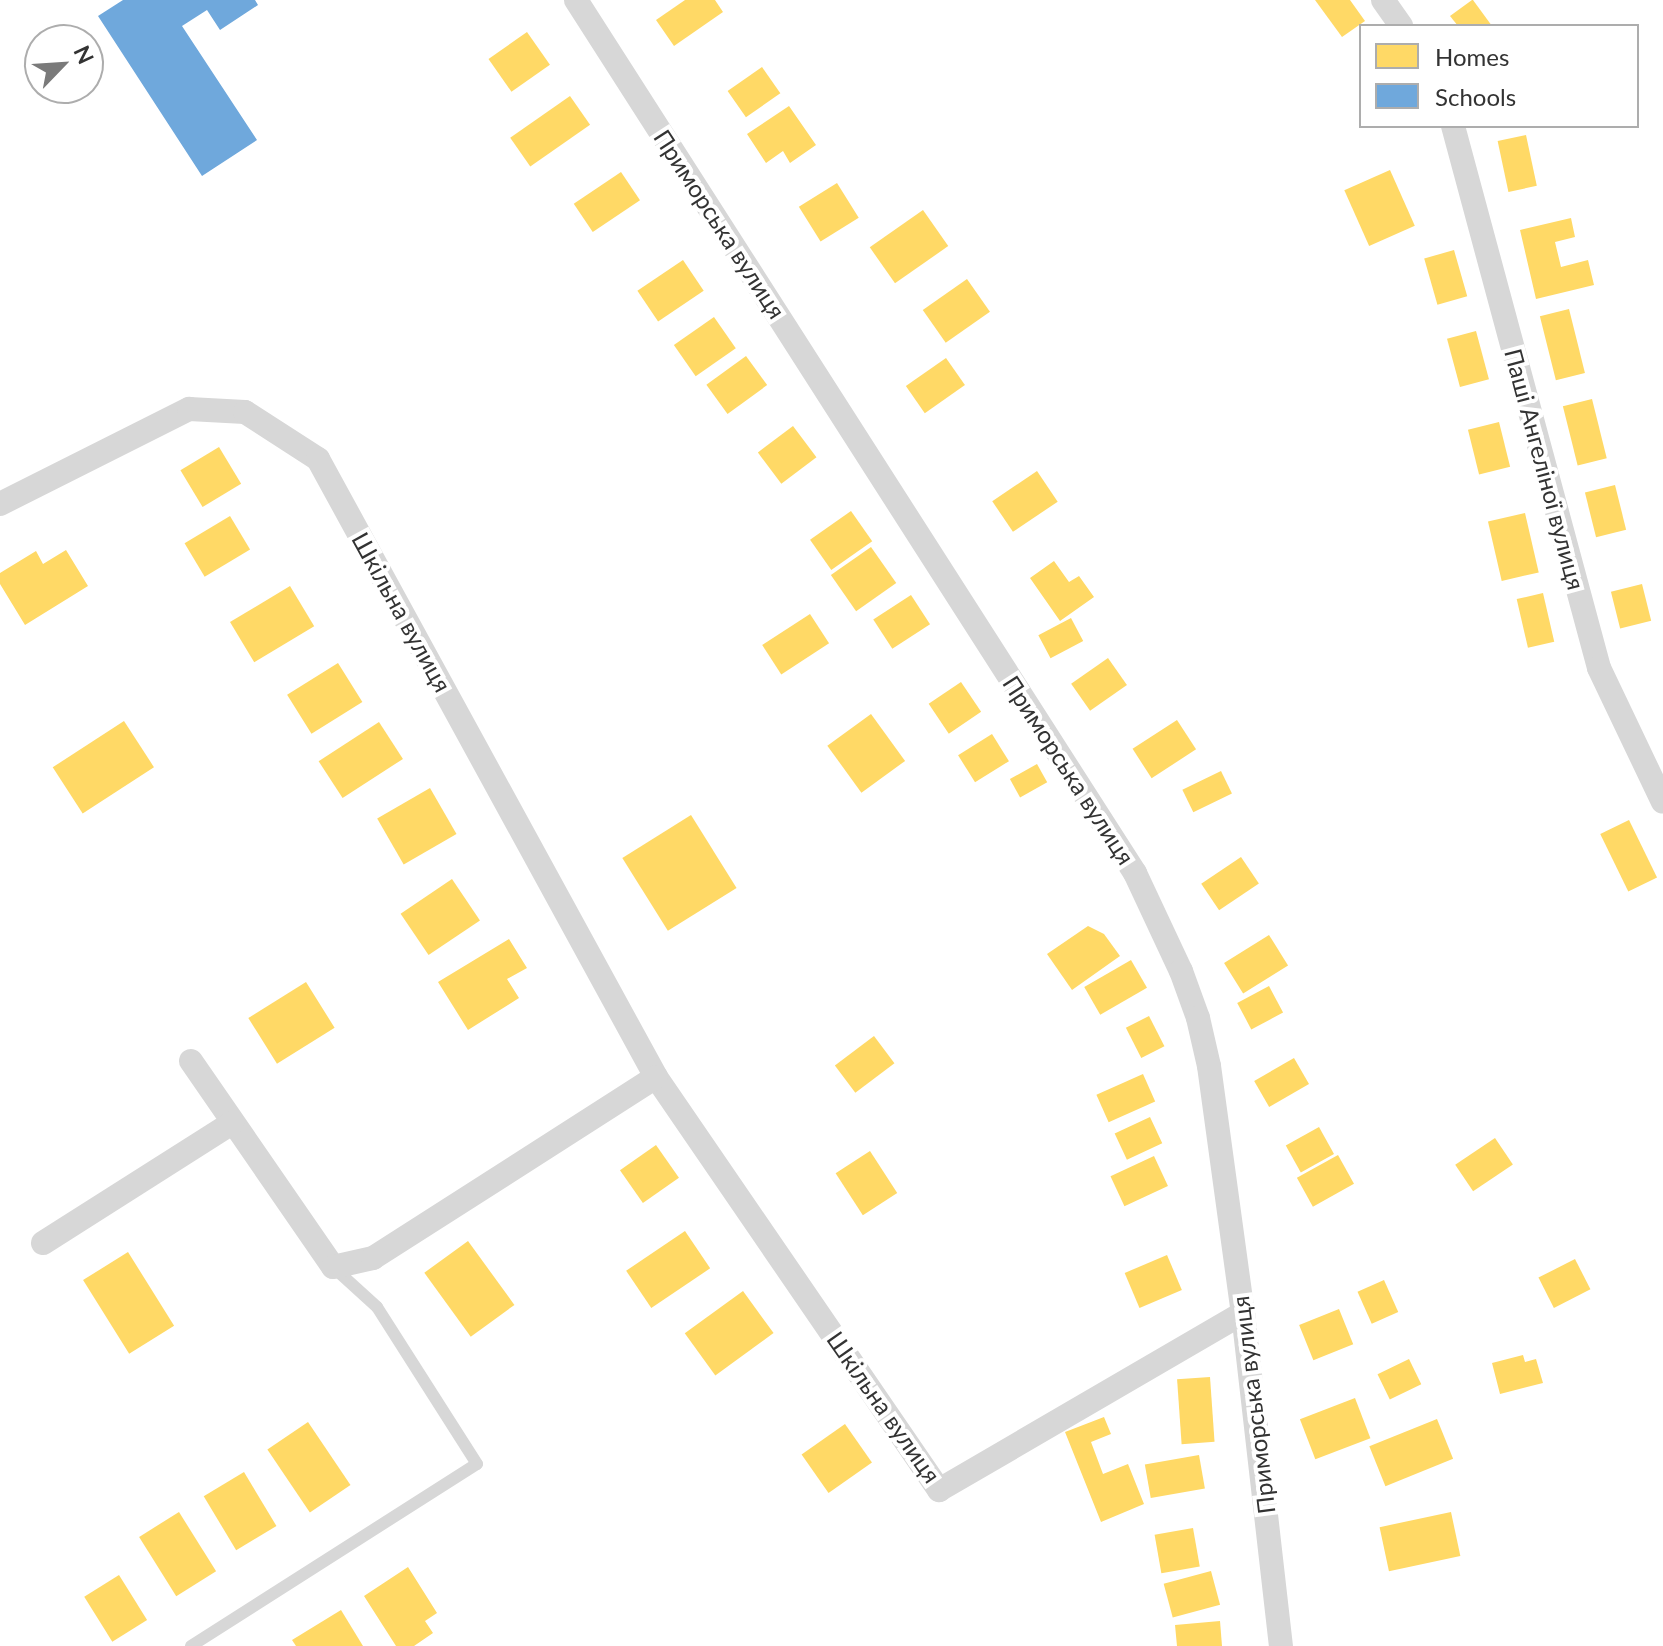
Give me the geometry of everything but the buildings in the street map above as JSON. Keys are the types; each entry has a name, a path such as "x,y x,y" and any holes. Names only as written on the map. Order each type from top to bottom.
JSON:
{"street":[{"name":"Приморська вулиця","path":"576,0 1135,873 1181,971 1198,1018 1209,1066 1243,1313 1281,1646"},
{"path":"1383,0 1400,24"},
{"name":"Паші Ангеліної вулиця","path":"1454,128 1599,668 1663,802"},
{"name":"Шкільна вулиця","path":"0,504 189,409 245,412 318,459 656,1077 939,1490 1243,1313"},
{"path":"191,1061 333,1267 373,1258 656,1077"},
{"path":"43,1243 232,1123"}],"lane":[{"path":"191,1646 477,1464 377,1307 333,1267"}]}
